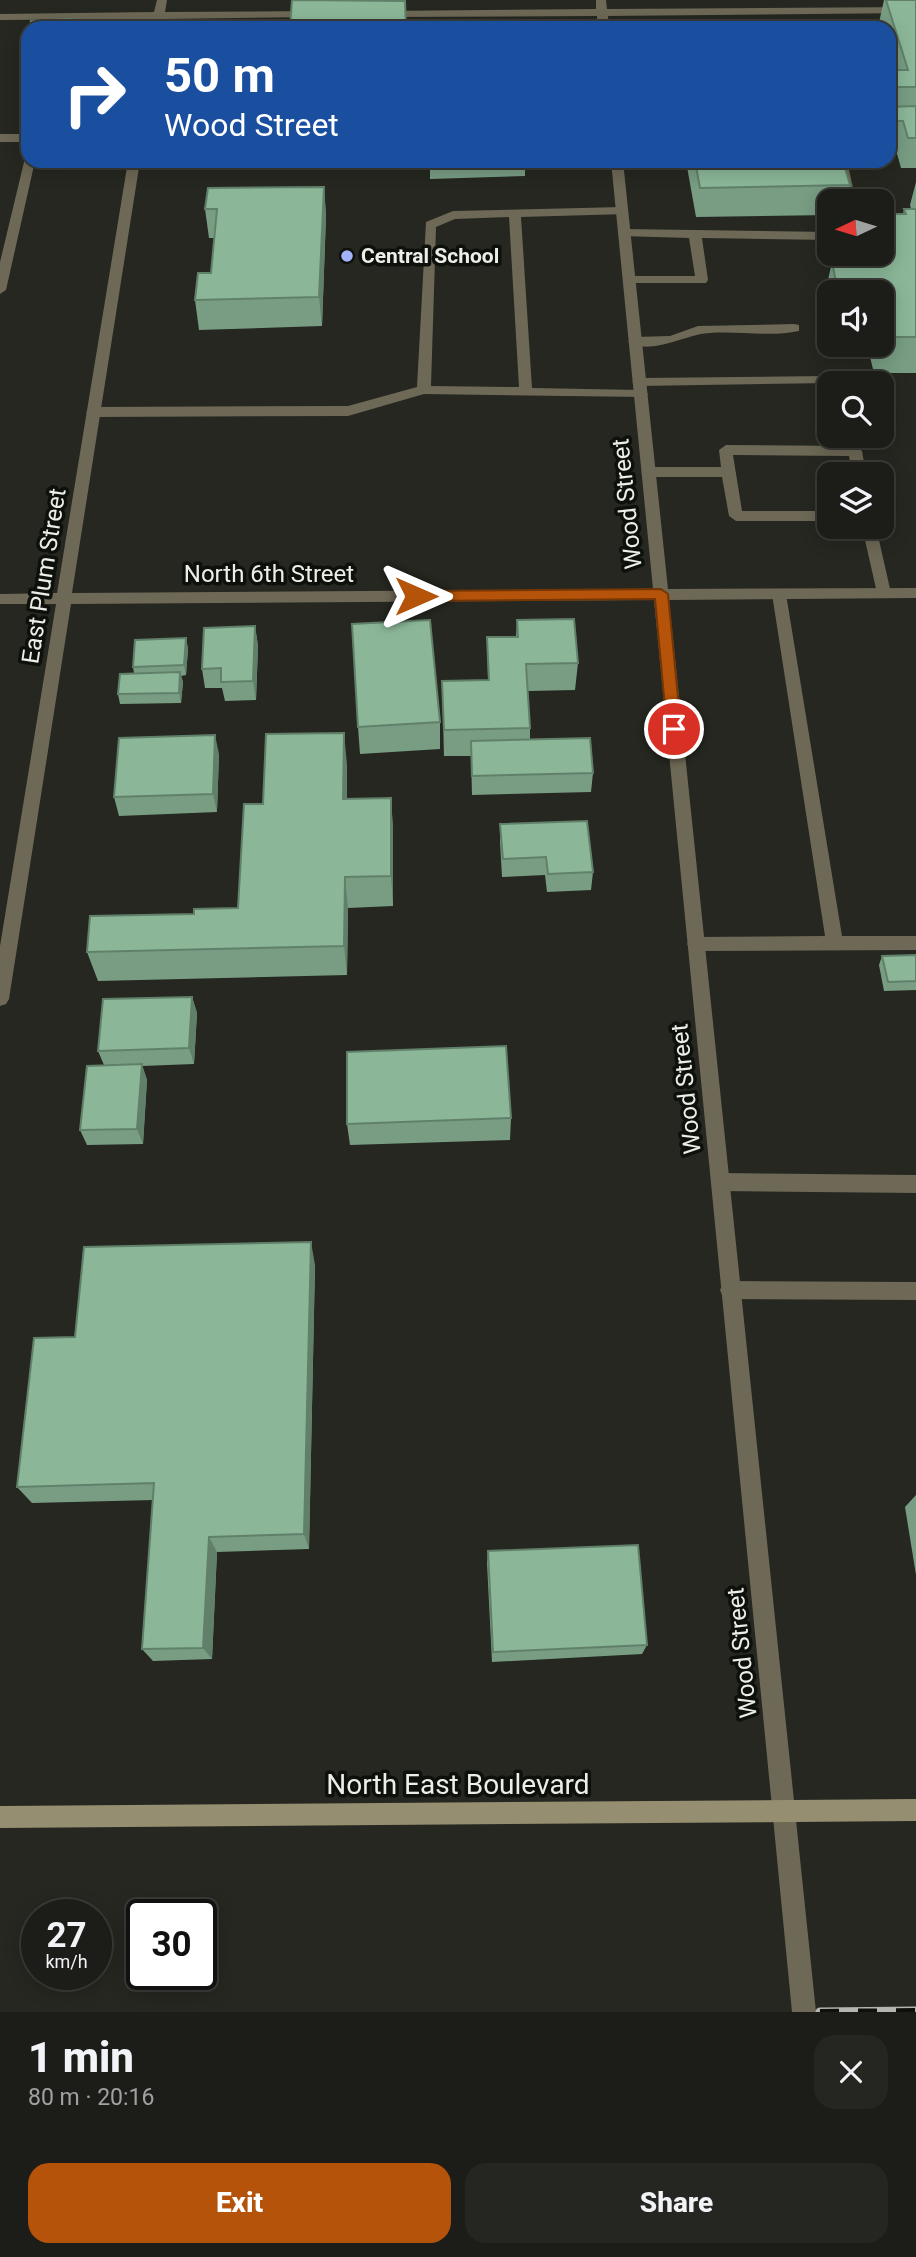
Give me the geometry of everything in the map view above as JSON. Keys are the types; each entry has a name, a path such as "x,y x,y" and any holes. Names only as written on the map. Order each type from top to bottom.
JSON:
{"main road":[{"name":"North East Boulevard","path":"0,1818 916,1810"}],"street":[{"path":"158,21 162,0"},
{"path":"366,14 601,6 916,10"},
{"path":"0,17 325,14"},
{"path":"0,138 21,138"},
{"path":"0,290 27,168"},
{"name":"East Plum Street","path":"0,999 133,168"},
{"name":"Wood Street","path":"618,168 804,2012"},
{"path":"843,168 847,189"},
{"path":"424,390 430,225 453,215 622,211"},
{"path":"515,213 526,392"},
{"path":"624,233 817,236"},
{"path":"629,279 702,280 695,235"},
{"path":"635,341 672,340 698,330 794,328"},
{"path":"93,412 348,411 424,390 526,392 817,380"},
{"path":"817,516 736,516 726,450 855,450 857,462"},
{"path":"648,472 728,472"},
{"path":"873,539 884,593"},
{"name":"North 6th Street","path":"0,599 916,593"},
{"path":"779,594 835,943"},
{"path":"696,944 916,943"},
{"path":"720,1182 916,1184"},
{"path":"730,1290 916,1291"}],"building":[{"path":"292,0 405,1 406,21 290,21"},
{"path":"886,0 916,0 916,87 896,87 896,70 908,70 896,32 896,21 893,21"},
{"path":"72,19 72,21 31,21"},
{"path":"916,106 916,138 908,138 903,121 896,121 896,107"},
{"path":"696,168 845,168 850,185 700,188"},
{"path":"324,187 319,297 195,300 198,273 211,273 217,209 205,209 208,188"},
{"path":"904,209 916,209 916,337 894,337 894,280 836,280 833,266 894,266 894,214 906,214"},
{"path":"574,619 578,663 526,664 530,728 444,730 442,681 489,680 487,637 518,637 517,620"},
{"path":"430,620 440,722 358,727 352,624"},
{"path":"255,626 253,681 221,682 221,668 202,669 204,628"},
{"path":"186,638 184,665 133,667 135,640"},
{"path":"180,672 179,693 118,694 120,674"},
{"path":"344,733 343,799 391,798 391,876 345,877 344,946 87,952 90,916 194,914 194,909 238,908 244,804 263,804 266,734"},
{"path":"215,735 213,794 114,797 119,738"},
{"path":"590,738 593,773 472,776 471,741"},
{"path":"587,821 593,872 548,874 546,857 503,859 500,824"},
{"path":"916,955 916,981 888,982 882,956"},
{"path":"192,997 189,1048 98,1051 103,999"},
{"path":"506,1046 511,1118 347,1124 347,1052"},
{"path":"142,1064 137,1129 80,1130 87,1066"},
{"path":"311,1242 304,1534 209,1537 203,1648 142,1649 154,1483 17,1487 34,1338 75,1337 84,1247"},
{"path":"638,1545 647,1645 493,1652 488,1551"}],"railway":[{"path":"820,2012 916,2011"}],"place":[{"name":"Central School","path":"347,256"}],"route":[{"path":"416,596 661,594 674,729"}]}
